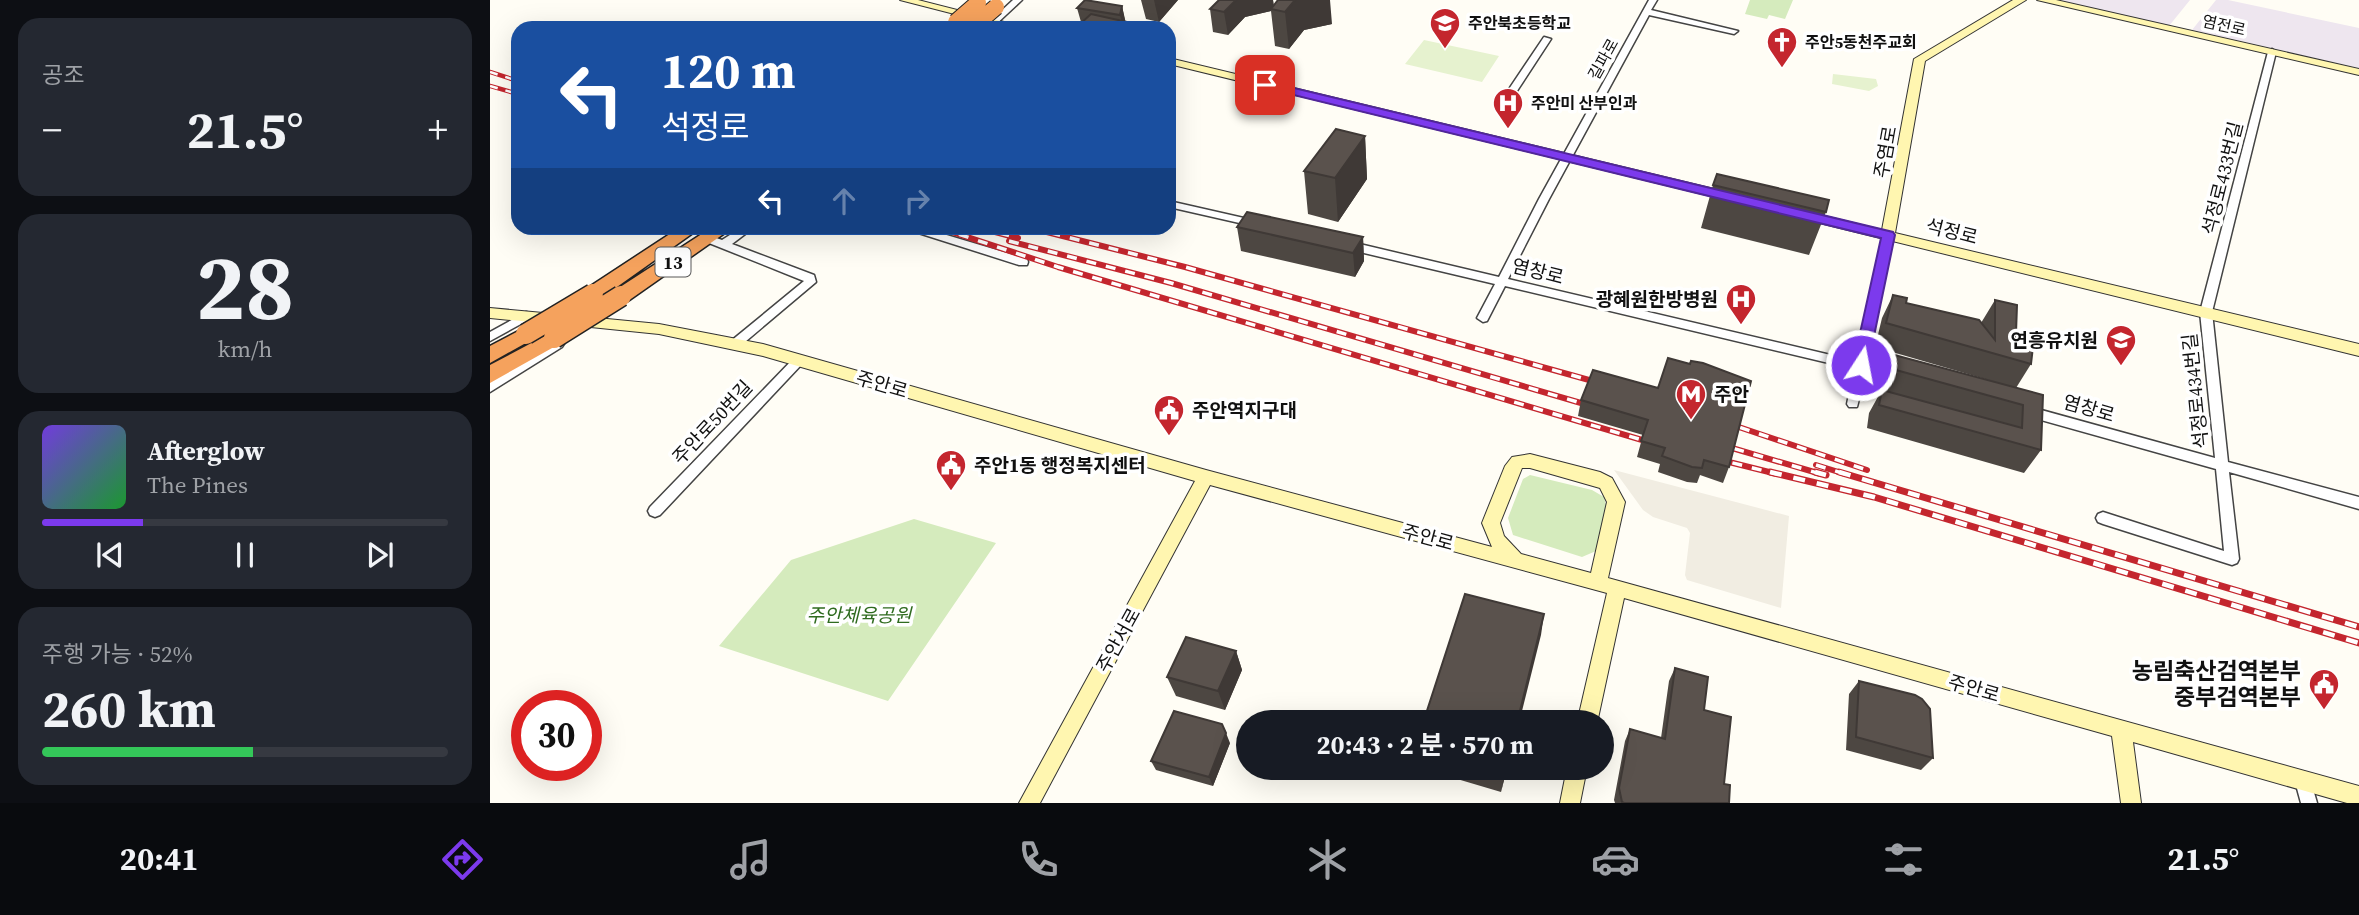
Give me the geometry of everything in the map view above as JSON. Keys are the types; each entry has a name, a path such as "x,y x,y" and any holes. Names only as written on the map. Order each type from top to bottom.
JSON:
{"highway":[{"path":"957,21 980,1"},
{"name":"13","path":"490,356 526,325 593,294 681,235"},
{"name":"13","path":"490,375 718,237"}],"main road":[{"path":"905,0 988,18"},
{"name":"주염로","path":"1888,235 1920,59 2021,0"},
{"name":"염전로","path":"2042,0 2359,72"},
{"path":"1176,63 1743,200"},
{"name":"석정로","path":"1783,210 2359,350"},
{"name":"주안로","path":"490,313 526,325 591,323 659,330 735,344 799,360 1206,477 1607,585 2359,796"},
{"path":"1515,560 1497,540 1491,523 1513,466 1518,462 1530,461 1600,479 1606,483 1616,502 1589,710"},
{"name":"주안서로","path":"1029,803 1206,477"},
{"path":"2121,730 2131,803"},
{"path":"1570,803 1575,780"}],"street":[{"path":"988,18 1018,0"},
{"name":"길파로","path":"1483,318 1653,0"},
{"path":"1647,12 1734,31"},
{"path":"1512,92 1547,39"},
{"name":"석정로433번길","path":"2206,312 2272,52"},
{"path":"1176,206 1273,228"},
{"path":"936,235 1023,262"},
{"name":"주염로","path":"1853,404 1888,235"},
{"path":"718,237 810,278 810,282 735,344"},
{"name":"염창로","path":"1340,244 1901,376"},
{"name":"석정로434번길","path":"2206,312 2222,466"},
{"path":"490,387 591,323"},
{"path":"490,337 526,325"},
{"name":"주안로50번길","path":"655,511 799,360"},
{"name":"염창로","path":"2008,406 2359,503"},
{"path":"2103,519 2232,559 2222,466"},
{"path":"2303,781 2309,803"}],"shaded area":[{"path":"2058,0 2190,0 2169,26"},
{"path":"2216,0 2228,0 2359,28 2359,68 2192,30"},
{"path":"1614,470 1789,516 1781,608 1687,580 1685,575 1690,533 1687,528 1653,517 1643,510"}],"green space":[{"path":"1750,0 1793,0 1785,19 1769,15 1767,19 1745,14"},
{"path":"1424,40 1499,56 1482,82 1405,64"},
{"path":"1833,74 1876,79 1878,86 1869,91 1832,84"},
{"path":"1530,475 1592,490 1604,497 1607,509 1596,551 1582,557 1513,535 1508,518 1523,479"},
{"name":"주안체육공원","path":"914,519 996,543 888,701 719,646 791,560"}],"building":[{"path":"1085,0 1122,6 1120,15 1077,8"},
{"path":"1219,0 1236,0 1224,12 1210,9"},
{"path":"1278,0 1295,0 1285,12 1271,9"},
{"path":"1091,14 1123,21 1083,21"},
{"path":"1336,129 1365,136 1335,178 1304,171"},
{"path":"1717,174 1829,200 1826,212 1713,185"},
{"path":"1247,212 1363,237 1353,253 1237,227"},
{"path":"1893,295 1907,298 1906,303 1979,320 1995,340 1995,300 2017,305 2016,333 2034,338 2031,364 1886,323"},
{"path":"1887,353 2043,395 2041,450 1879,405 1882,390 2022,428 2023,405 1885,367"},
{"path":"1668,358 1690,364 1691,361 1703,363 1751,381 1729,467 1704,460 1702,468 1692,467 1662,456 1665,448 1641,441 1648,420 1581,400 1593,370 1658,388"},
{"path":"1465,594 1544,614 1520,710 1427,710"},
{"path":"1186,637 1236,651 1218,691 1167,677"},
{"path":"1675,668 1708,677 1704,710 1731,717 1724,784 1730,785 1729,803 1622,802 1619,788 1630,729 1665,739"},
{"path":"1859,681 1922,699 1930,709 1933,758 1856,737"},
{"path":"1174,711 1222,724 1226,733 1209,777 1151,761"}],"railway":[{"path":"490,72 511,79"},
{"path":"490,86 511,92"},
{"path":"961,235 1058,267 1659,445"},
{"path":"1007,235 1018,238"},
{"path":"1059,235 1185,267 1607,385"},
{"path":"1009,241 1171,283 1598,408"},
{"path":"1721,421 1867,470"},
{"path":"1715,443 1821,474"},
{"path":"1713,458 1777,474"},
{"path":"1816,465 1845,474"},
{"path":"1770,472 1874,497 2359,643"},
{"path":"1815,472 1826,475"},
{"path":"1839,472 2359,627"}],"place":[{"name":"주안북초등학교","path":"1445,50"},
{"name":"주안5동천주교회","path":"1782,69"},
{"name":"주안미 산부인과","path":"1508,130"},
{"name":"광혜원한방병원","path":"1741,326"},
{"name":"연흥유치원","path":"2121,367"},
{"name":"주안","path":"1691,421"},
{"name":"주안역지구대","path":"1169,437"},
{"name":"주안1동 행정복지센터","path":"951,492"},
{"name":"농림축산검역본부 중부검역본부","path":"2324,711"}],"route":[{"path":"1265,85 1888,235 1861,365"}]}
